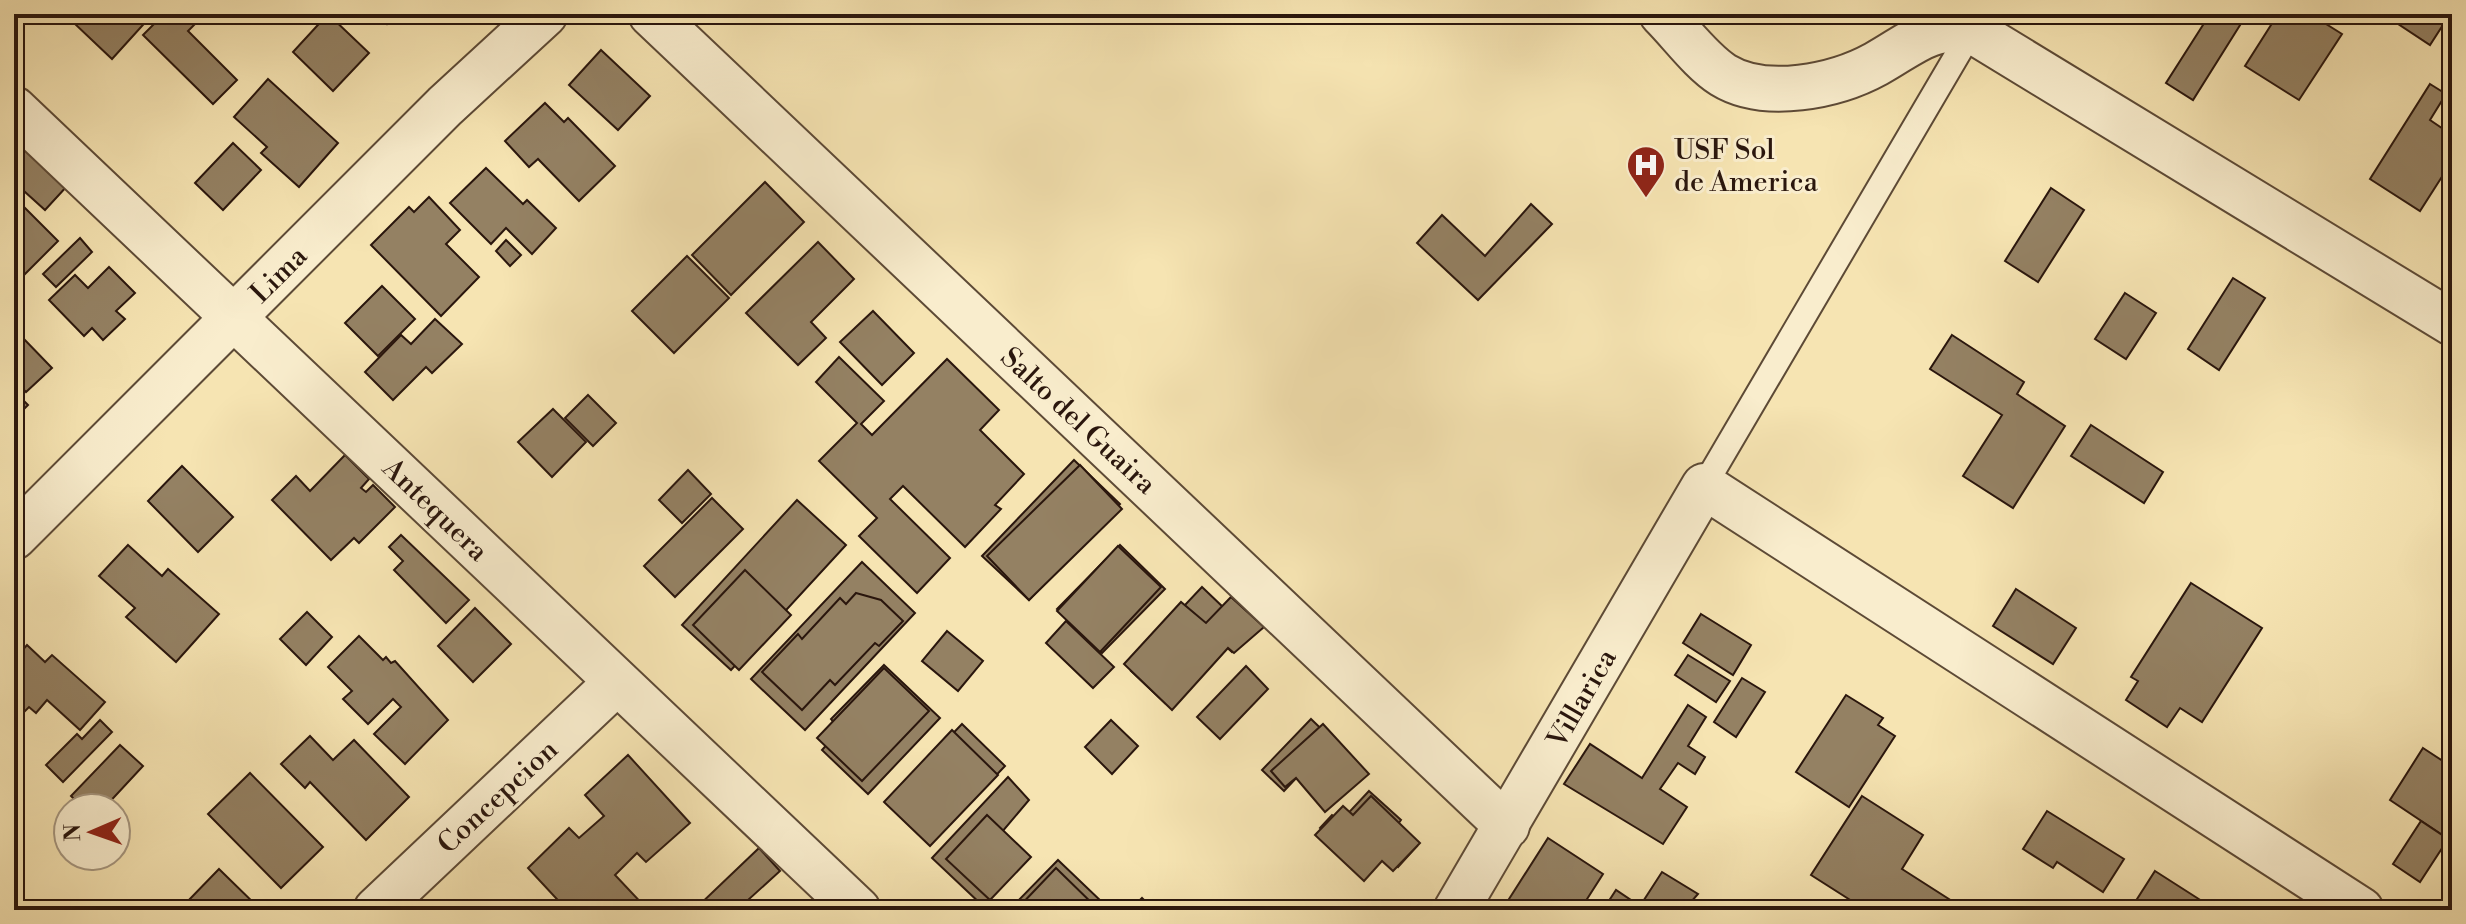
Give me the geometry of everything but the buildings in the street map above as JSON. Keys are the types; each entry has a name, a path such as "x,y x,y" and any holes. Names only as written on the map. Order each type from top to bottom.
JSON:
{"street":[{"name":"Lima","path":"14,537 445,106 545,14"},
{"name":"Salto del Guaira","path":"651,14 1507,826"},
{"path":"1662,14 1724,75 1777,91 1819,85 1874,65 1910,42 1946,27 1976,22 2452,323"},
{"name":"Antequera","path":"14,109 858,910"},
{"name":"Villarica","path":"1456,910 1704,486"},
{"path":"1704,486 2361,910"},
{"name":"Concepcion","path":"376,910 617,682"}],"lane":[{"path":"1704,486 1976,22"}],"place":[{"name":"USF Sol de America","path":"1646,199"}]}
